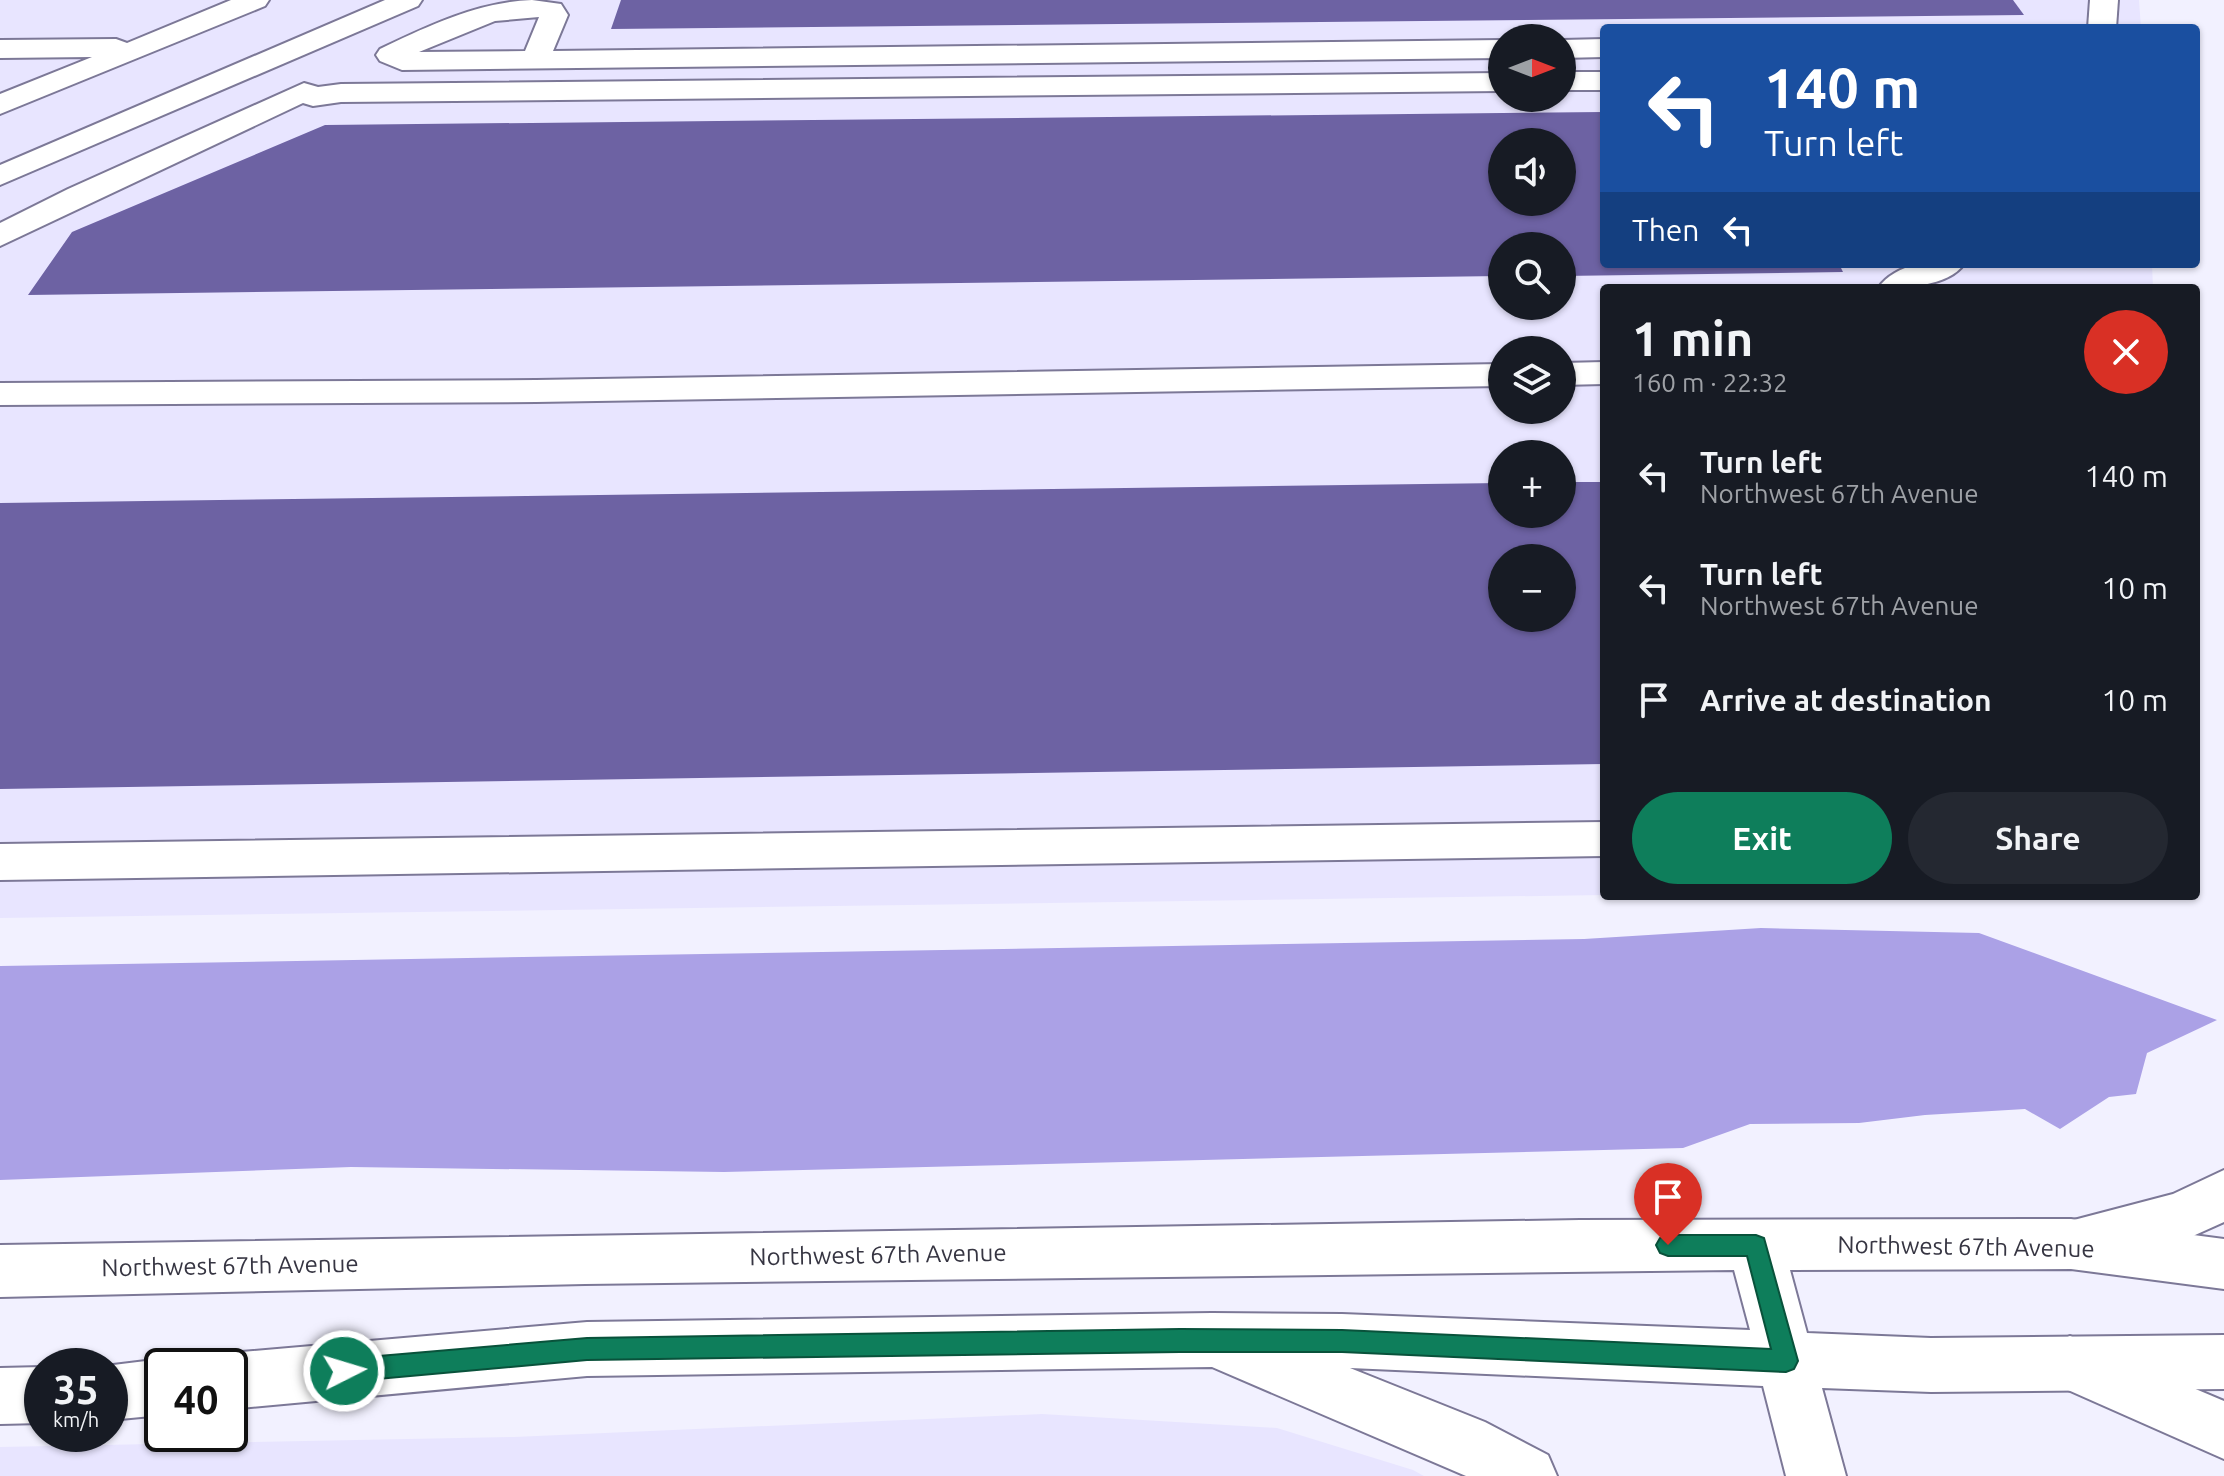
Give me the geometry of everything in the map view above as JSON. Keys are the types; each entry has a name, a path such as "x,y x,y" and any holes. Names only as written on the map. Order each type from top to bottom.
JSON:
{"street":[{"path":"0,105 255,0"},
{"path":"0,176 408,0"},
{"path":"2102,24 2104,0"},
{"path":"0,236 79,196 490,8 529,5 551,10 554,15 536,58"},
{"path":"0,49 139,48"},
{"path":"1576,49 1600,48"},
{"path":"390,55 402,61 1488,49"},
{"path":"1291,51 1298,86"},
{"path":"253,67 313,97 357,93 1488,82"},
{"path":"1576,81 1600,81"},
{"path":"1901,284 1936,268"},
{"path":"1576,374 1600,373"},
{"path":"0,394 536,391 1488,375"},
{"path":"0,862 1600,839"},
{"path":"2071,1244 2184,1216 2224,1194"},
{"name":"Northwest 67th Avenue","path":"0,1271 585,1259 2071,1244 2224,1264"},
{"path":"1756,1245 1816,1476"},
{"path":"1212,1340 1464,1443 1527,1476"},
{"path":"248,1379 587,1349 1212,1340 1342,1341 1931,1365 2224,1362"},
{"path":"2070,1363 2224,1430"},
{"path":"0,1396 24,1395"}],"shaded area":[{"path":"0,0 2139,0 2141,24 1600,24 1600,268 2152,268 2153,284 1600,284 1600,895 0,918"},
{"path":"1761,928 1979,933 2217,1020 2147,1053 2136,1094 2109,1097 2060,1129 2025,1109 1925,1115 1859,1123 1750,1124 1683,1148 724,1172 351,1167 0,1180 0,966 1584,939"},
{"path":"1042,1414 1277,1428 1424,1476 0,1476 0,1447 24,1447 24,1452 128,1452 128,1445 144,1444 144,1452 248,1452 248,1442 514,1437"}],"building":[{"path":"621,0 2013,0 2024,15 611,29"},
{"path":"1600,112 1600,268 1841,268 1843,272 1576,276 1576,232 1488,232 1488,276 28,295 72,232 325,125"},
{"path":"1576,482 1600,482 1600,764 0,789 0,503 1488,483 1488,528 1576,528"}],"route":[{"path":"344,1371 587,1349 1180,1341 1342,1341 1786,1361 1756,1245 1668,1245"}]}
